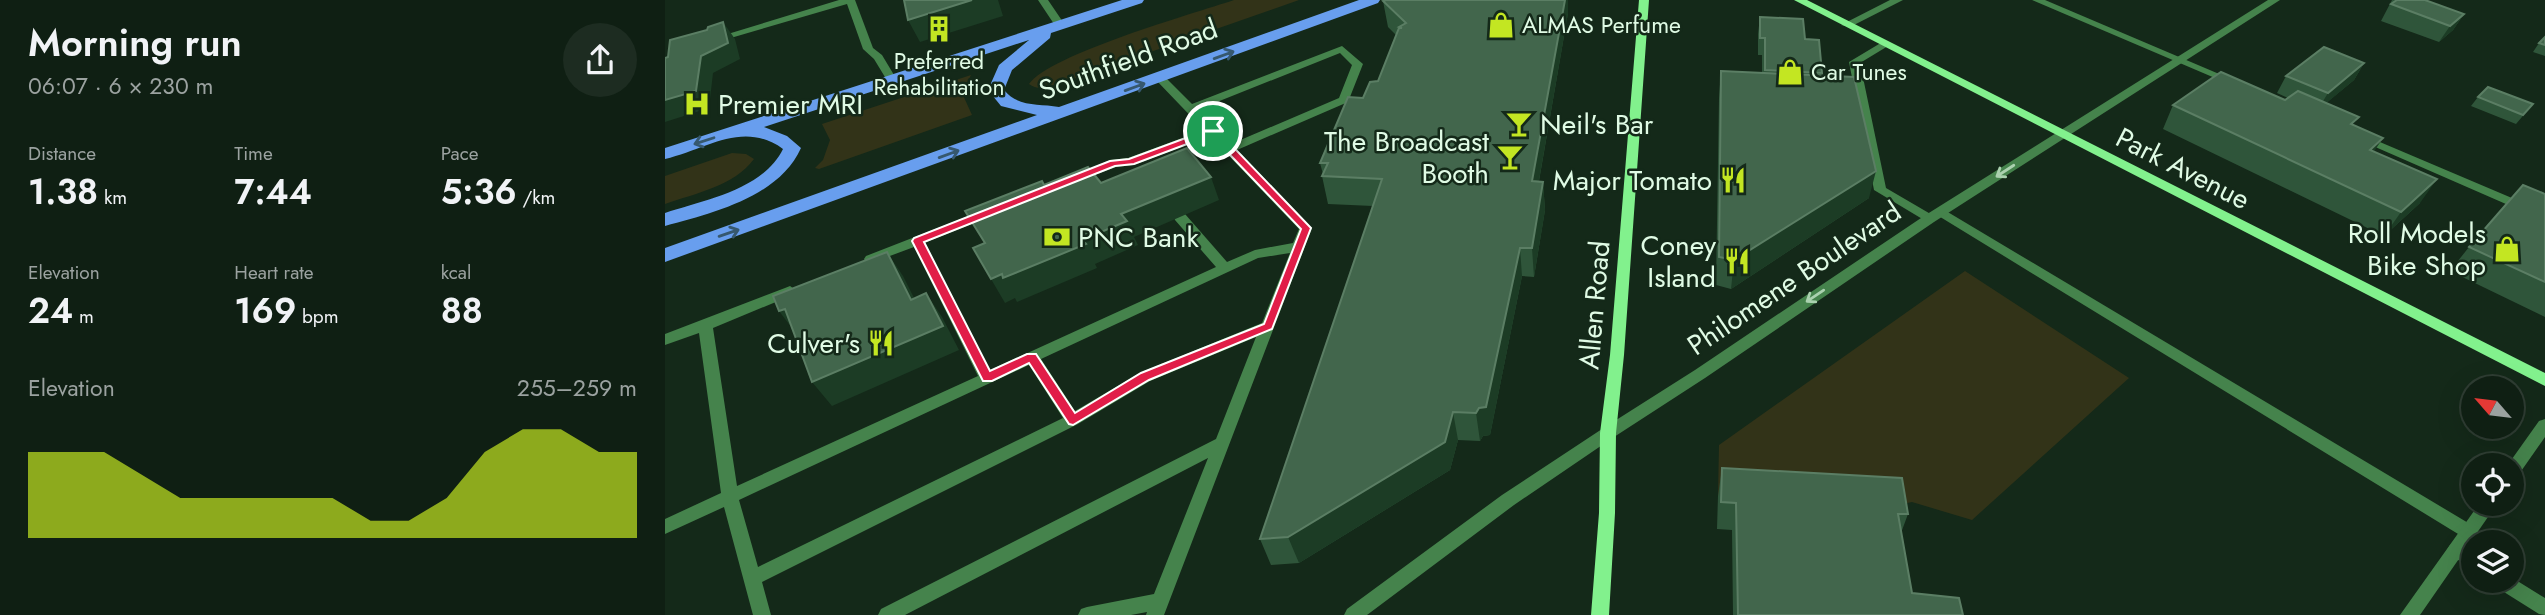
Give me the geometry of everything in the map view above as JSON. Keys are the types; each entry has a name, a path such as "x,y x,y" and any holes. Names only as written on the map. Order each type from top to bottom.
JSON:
{"highway":[{"name":"Southfield Road","path":"665,154 1137,0"},
{"name":"Southfield Road","path":"665,255 1373,0"},
{"path":"1057,26 1006,68 996,90 999,97 1026,110 1066,112"},
{"path":"665,220 754,187 776,174 789,161 792,148 781,139 767,132 743,128"}],"main road":[{"name":"Allen Road","path":"1600,615 1607,513 1608,433 1617,355 1644,0"},
{"name":"Park Avenue","path":"1799,0 2545,380"}],"street":[{"path":"704,42 850,0 868,49 878,57 892,80"},
{"path":"1042,0 1057,26"},
{"path":"2037,0 2247,88"},
{"name":"Philomene Boulevard","path":"1353,615 1508,500 1608,433 1935,215 2275,0"},
{"path":"1846,25 1888,2"},
{"path":"1884,44 1854,62 1881,190 1935,215 2466,530"},
{"path":"1191,108 1342,49 1358,64 1344,100 1230,149"},
{"path":"1087,615 1158,608 1306,228 1160,78"},
{"path":"1065,183 1114,163 1134,166 1213,131"},
{"path":"2346,131 2545,217"},
{"path":"855,266 1003,207"},
{"path":"1180,217 1225,268"},
{"path":"918,241 987,378"},
{"path":"665,527 1255,254 1299,247"},
{"path":"665,340 805,285"},
{"path":"705,325 730,497 762,615"},
{"path":"752,578 1073,420 1145,376 1268,326"},
{"path":"1032,357 1073,420"},
{"path":"2524,454 2545,425"},
{"path":"887,615 1221,444"},
{"path":"2409,615 2461,543"},
{"path":"2456,550 2461,553"},
{"path":"2521,593 2545,608"}],"green space":[{"path":"1234,0 1299,0 1059,84 1040,88 1029,84 1042,72 1092,48"},
{"path":"971,75 962,93 972,115 819,169 815,168 823,160 830,140 822,124"},
{"path":"732,153 746,154 754,159 736,176 725,182 665,204 665,176"},
{"path":"1965,271 2129,378 1972,520 1912,502 1892,506 1718,496 1719,445"}],"building":[{"path":"904,0 972,0 908,20"},
{"path":"1565,0 1532,181 1543,182 1532,248 1520,248 1486,407 1479,408 1476,413 1453,412 1445,442 1288,537 1260,539 1382,179 1322,176 1328,163 1320,163 1348,97 1363,98 1370,82 1378,81 1399,28 1402,28 1399,27 1406,23 1383,1"},
{"path":"2397,0 2425,0 2464,14 2450,26 2391,4"},
{"path":"1760,17 1803,19 1805,39 1819,40 1822,73 1765,70 1765,38 1760,38"},
{"path":"723,22 728,43 701,56 696,91 665,100 665,58 668,57 670,40 707,30 708,27"},
{"path":"2324,47 2364,63 2328,93 2286,76"},
{"path":"1721,71 1854,77 1876,171 1734,260 1719,257"},
{"path":"2221,72 2285,100 2298,91 2359,117 2351,124 2383,138 2370,150 2437,179 2401,212 2173,105"},
{"path":"2488,87 2533,104 2523,115 2478,97"},
{"path":"1187,148 1211,177 1121,214 1127,221 1082,240 1086,244 1003,278 1002,274 991,279 973,248 985,243 965,211 1042,181 1044,185 1088,167 1101,183"},
{"path":"2523,185 2545,194 2545,282 2469,247"},
{"name":"Culver's","path":"887,252 911,300 926,293 943,326 812,382 785,309 779,311 773,296"},
{"path":"1722,468 1902,478 1908,514 1898,514 1912,593 1959,598 1963,615 1738,615 1736,503 1721,502"}],"place":[{"name":"ALMAS Perfume","path":"1501,25"},
{"name":"Preferred Rehabilitation","path":"939,29"},
{"name":"Car Tunes","path":"1790,72"},
{"name":"Premier MRI","path":"697,104"},
{"name":"Neil's Bar","path":"1519,124"},
{"name":"The Broadcast Booth","path":"1510,157"},
{"name":"Major Tomato","path":"1733,180"},
{"name":"PNC Bank","path":"1057,237"},
{"name":"Roll Models Bike Shop","path":"2507,249"},
{"name":"Coney Island","path":"1737,261"},
{"name":"Culver's","path":"881,343"}],"route":[{"path":"1213,131 1306,228 1268,326 1145,376 1073,420 1032,357 987,378 918,241 1114,163 1130,162 1213,131"}]}
